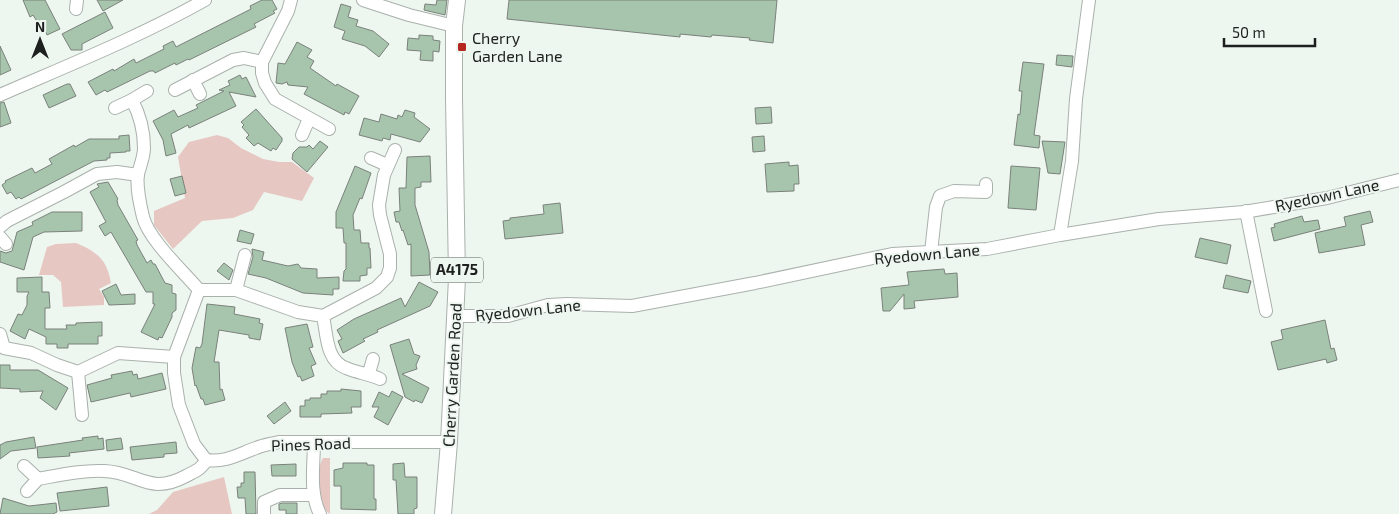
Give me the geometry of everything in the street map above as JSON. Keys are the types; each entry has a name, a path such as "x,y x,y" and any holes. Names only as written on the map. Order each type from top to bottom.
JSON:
{"main road":[{"name":"A4175","path":"454,26 457,0"},
{"name":"Cherry Garden Road","path":"443,514 449,442 457,269 454,26"}],"street":[{"path":"0,95 162,24 205,0"},
{"path":"291,0 288,11 262,62 262,73 265,83 275,99 329,129"},
{"path":"363,0 409,15 454,26"},
{"path":"1060,235 1072,161 1076,99 1089,0"},
{"path":"175,90 233,60 244,58 262,62"},
{"path":"193,80 200,94"},
{"path":"115,108 147,91"},
{"path":"132,100 139,113 142,126 144,150 138,175 138,186 143,217 148,229 158,243 199,290 236,290 298,312 323,316 376,288 387,277 390,268 390,254 379,205 387,165 394,150"},
{"path":"302,135 309,119"},
{"path":"371,158 387,165"},
{"path":"0,227 7,221 97,174 118,172 138,175"},
{"name":"Ryedown Lane","path":"455,316 508,316 548,306 567,304 632,306 756,283 892,254 987,249 1159,219 1246,212 1327,198 1399,180"},
{"path":"931,252 936,207 940,196 954,190 986,192 986,184"},
{"path":"1246,212 1266,311"},
{"path":"236,290 245,255"},
{"path":"28,491 38,478 91,471 106,471 145,483 162,484 180,479 202,468 206,460 194,444 179,405 174,356 199,290"},
{"path":"323,316 330,352 337,364 347,369 374,376 373,359"},
{"path":"0,334 2,349 31,353 78,372 118,353 174,356"},
{"path":"78,372 82,415"},
{"name":"Pines Road","path":"206,460 215,462 225,460 257,447 279,442 449,442"},
{"path":"314,442 314,495 316,507 320,514"},
{"path":"24,466 38,478"},
{"path":"264,514 264,502 280,495 314,495"}],"shaded area":[{"path":"217,135 228,138 241,148 263,159 292,162 314,178 302,201 264,192 253,210 233,218 202,221 173,249 154,225 154,211 185,198 178,157 189,142"},
{"path":"76,243 100,257 107,268 111,283 99,289 104,297 104,305 63,307 61,282 53,275 39,275 47,247 56,244"},
{"path":"323,458 330,458 330,514 325,510 318,488 320,464"},
{"path":"224,477 232,514 149,514 157,510 173,492"}],"building":[{"path":"23,0 45,0 60,29 47,35 41,22 38,23 33,15 30,17"},
{"path":"97,0 123,0 103,11"},
{"path":"262,0 272,0 277,9 273,11 275,13 254,24 256,27 189,60 176,65 175,63 155,73 150,71 107,92 105,90 96,95 88,82 113,69 114,71 134,59 136,63 164,49 163,46 173,41 176,47 251,9 250,6"},
{"path":"437,0 447,0 445,15 424,10 425,4 436,5"},
{"path":"509,0 777,0 773,43 749,40 750,38 680,34 680,37 507,19"},
{"path":"341,4 351,7 348,17 358,20 356,26 373,31 389,44 379,57 365,46 342,39 345,31 334,27"},
{"path":"105,12 113,28 82,44 82,50 71,50 62,34"},
{"path":"419,35 433,36 433,40 440,41 439,52 433,51 433,61 420,60 421,51 407,50 408,38 419,39"},
{"path":"297,42 312,50 307,57 314,61 310,68 336,86 337,84 359,96 349,114 345,112 344,115 304,94 308,87 288,85 287,82 282,84 276,83 278,63 285,64"},
{"path":"0,46 11,70 0,75"},
{"path":"1057,55 1073,56 1072,67 1056,65"},
{"path":"1023,62 1044,64 1034,135 1040,136 1039,148 1014,145 1018,114 1020,115 1022,91 1019,91"},
{"path":"240,75 242,79 246,77 256,97 229,92 236,106 189,128 188,125 171,134 176,153 166,156 163,140 153,121 174,110 178,117 198,108 196,105 224,91 219,90 230,85 228,81"},
{"path":"70,84 76,96 49,108 43,95"},
{"path":"4,102 11,123 0,127 0,103"},
{"path":"771,107 772,123 756,124 755,108"},
{"path":"256,109 282,138 276,150 273,148 271,151 258,143 254,146 246,138 249,135 242,127 244,125 241,122"},
{"path":"405,110 415,113 414,117 430,129 420,142 391,134 390,140 383,138 382,141 359,135 364,118 379,122 381,114 397,119 398,115 402,117"},
{"path":"129,135 130,151 110,153 110,158 107,158 107,160 94,161 21,199 19,197 16,199 11,192 7,194 2,185 5,181 32,168 35,173 52,164 49,159 89,139 119,139 119,136"},
{"path":"764,136 765,151 753,152 752,137"},
{"path":"320,141 328,147 307,172 292,159 293,153 299,147 307,147 309,145 313,149"},
{"path":"1042,141 1065,142 1060,174 1048,173"},
{"path":"430,156 431,182 421,182 421,187 415,188 415,205 429,252 430,275 411,276 411,244 408,245 399,222 396,222 394,212 400,211 399,188 406,188 407,157"},
{"path":"789,162 789,166 798,165 799,184 794,184 794,191 767,192 765,164"},
{"path":"355,166 371,173 362,199 360,198 353,215 354,230 360,230 361,243 369,243 371,268 367,268 367,275 360,276 360,281 343,281 346,269 346,243 344,243 343,228 336,228 336,212"},
{"path":"1011,166 1040,168 1036,210 1008,208"},
{"path":"182,176 186,193 175,196 170,179"},
{"path":"108,182 118,199 118,205 138,240 136,241 137,245 147,263 151,260 155,264 165,283 172,285 172,293 176,294 176,310 172,313 162,338 159,337 158,340 141,332 155,304 153,304 153,292 146,292 111,232 105,236 99,226 106,222 90,192 99,187 97,184"},
{"path":"560,203 563,233 505,239 503,221 510,220 510,218 544,214 543,205"},
{"path":"1370,211 1373,222 1361,225 1365,245 1319,253 1315,233 1346,226 1344,217"},
{"path":"52,212 82,212 82,231 44,232 33,237 24,270 0,262 0,251 6,253 12,251 17,232 33,225 32,222"},
{"path":"1302,216 1304,222 1318,220 1320,229 1274,241 1271,228 1275,227 1274,224"},
{"path":"240,230 254,234 251,244 237,241"},
{"path":"1200,238 1231,245 1227,264 1195,257"},
{"path":"252,249 264,252 262,260 288,266 298,264 301,268 317,269 317,278 339,277 339,289 333,289 333,295 303,293 266,278 248,274 253,257"},
{"path":"224,263 233,270 229,280 217,271"},
{"path":"944,269 945,274 957,273 958,297 914,301 915,308 904,309 904,294 890,311 883,311 881,288 909,285 907,272"},
{"path":"1226,275 1251,281 1248,293 1223,288"},
{"path":"42,277 42,292 49,292 50,308 45,308 45,329 67,329 66,325 102,322 102,336 98,336 98,344 68,344 68,348 57,348 57,344 46,344 46,337 29,329 25,339 10,331 18,314 22,315 27,305 29,292 17,292 17,278"},
{"path":"419,282 438,292 430,306 377,330 378,332 363,339 365,341 343,353 338,341 342,339 337,330 354,319 401,298 405,307"},
{"path":"116,284 121,295 135,294 135,304 109,305 102,291"},
{"path":"207,304 235,307 234,314 260,319 259,323 263,324 260,340 249,338 249,335 219,330 214,362 219,362 220,390 222,389 225,400 205,405 195,386 192,368 196,347 200,348 202,344"},
{"path":"1325,320 1331,349 1334,348 1337,360 1327,363 1326,359 1278,370 1271,342 1283,339 1281,330"},
{"path":"307,324 313,347 309,348 316,364 311,366 314,376 302,381 300,376 298,377 292,362 285,328"},
{"path":"409,339 414,354 420,356 416,365 417,369 402,374 429,388 422,403 415,400 414,402 405,397 390,345"},
{"path":"0,365 10,365 10,370 38,370 68,388 56,410 40,398 43,391 20,392 20,389 0,388"},
{"path":"132,371 133,375 137,374 138,379 162,373 166,389 131,397 130,393 91,402 87,385 112,378 111,375"},
{"path":"341,389 361,391 361,407 351,407 352,413 321,414 321,417 300,417 300,406 305,406 305,400 321,398 321,394 327,394 327,391 341,391"},
{"path":"392,391 403,397 388,425 374,417 379,407 372,407 379,392 389,397"},
{"path":"285,402 291,411 274,424 267,416"},
{"path":"98,436 98,439 103,438 104,449 69,453 70,456 38,458 37,447"},
{"path":"34,437 36,448 11,451 0,459 0,445 6,442"},
{"path":"121,438 123,449 107,451 106,440"},
{"path":"176,442 177,453 164,454 164,457 132,460 130,447"},
{"path":"343,463 367,463 367,465 374,465 374,499 376,499 376,510 341,509 341,486 334,486 334,470 343,468"},
{"path":"404,463 405,477 417,477 417,508 414,509 414,514 398,514 396,480 393,480 393,464"},
{"path":"296,464 296,476 272,476 271,465"},
{"path":"244,472 255,472 256,514 246,514 245,498 238,498 237,487 241,487 241,483 244,483"},
{"path":"107,487 109,506 60,511 57,493"},
{"path":"3,498 29,506 56,503 57,512 53,514 0,514"},
{"path":"297,503 297,514 286,514 286,510 279,510 279,504"}],"place":[{"name":"Cherry Garden Lane","path":"462,47"}]}
